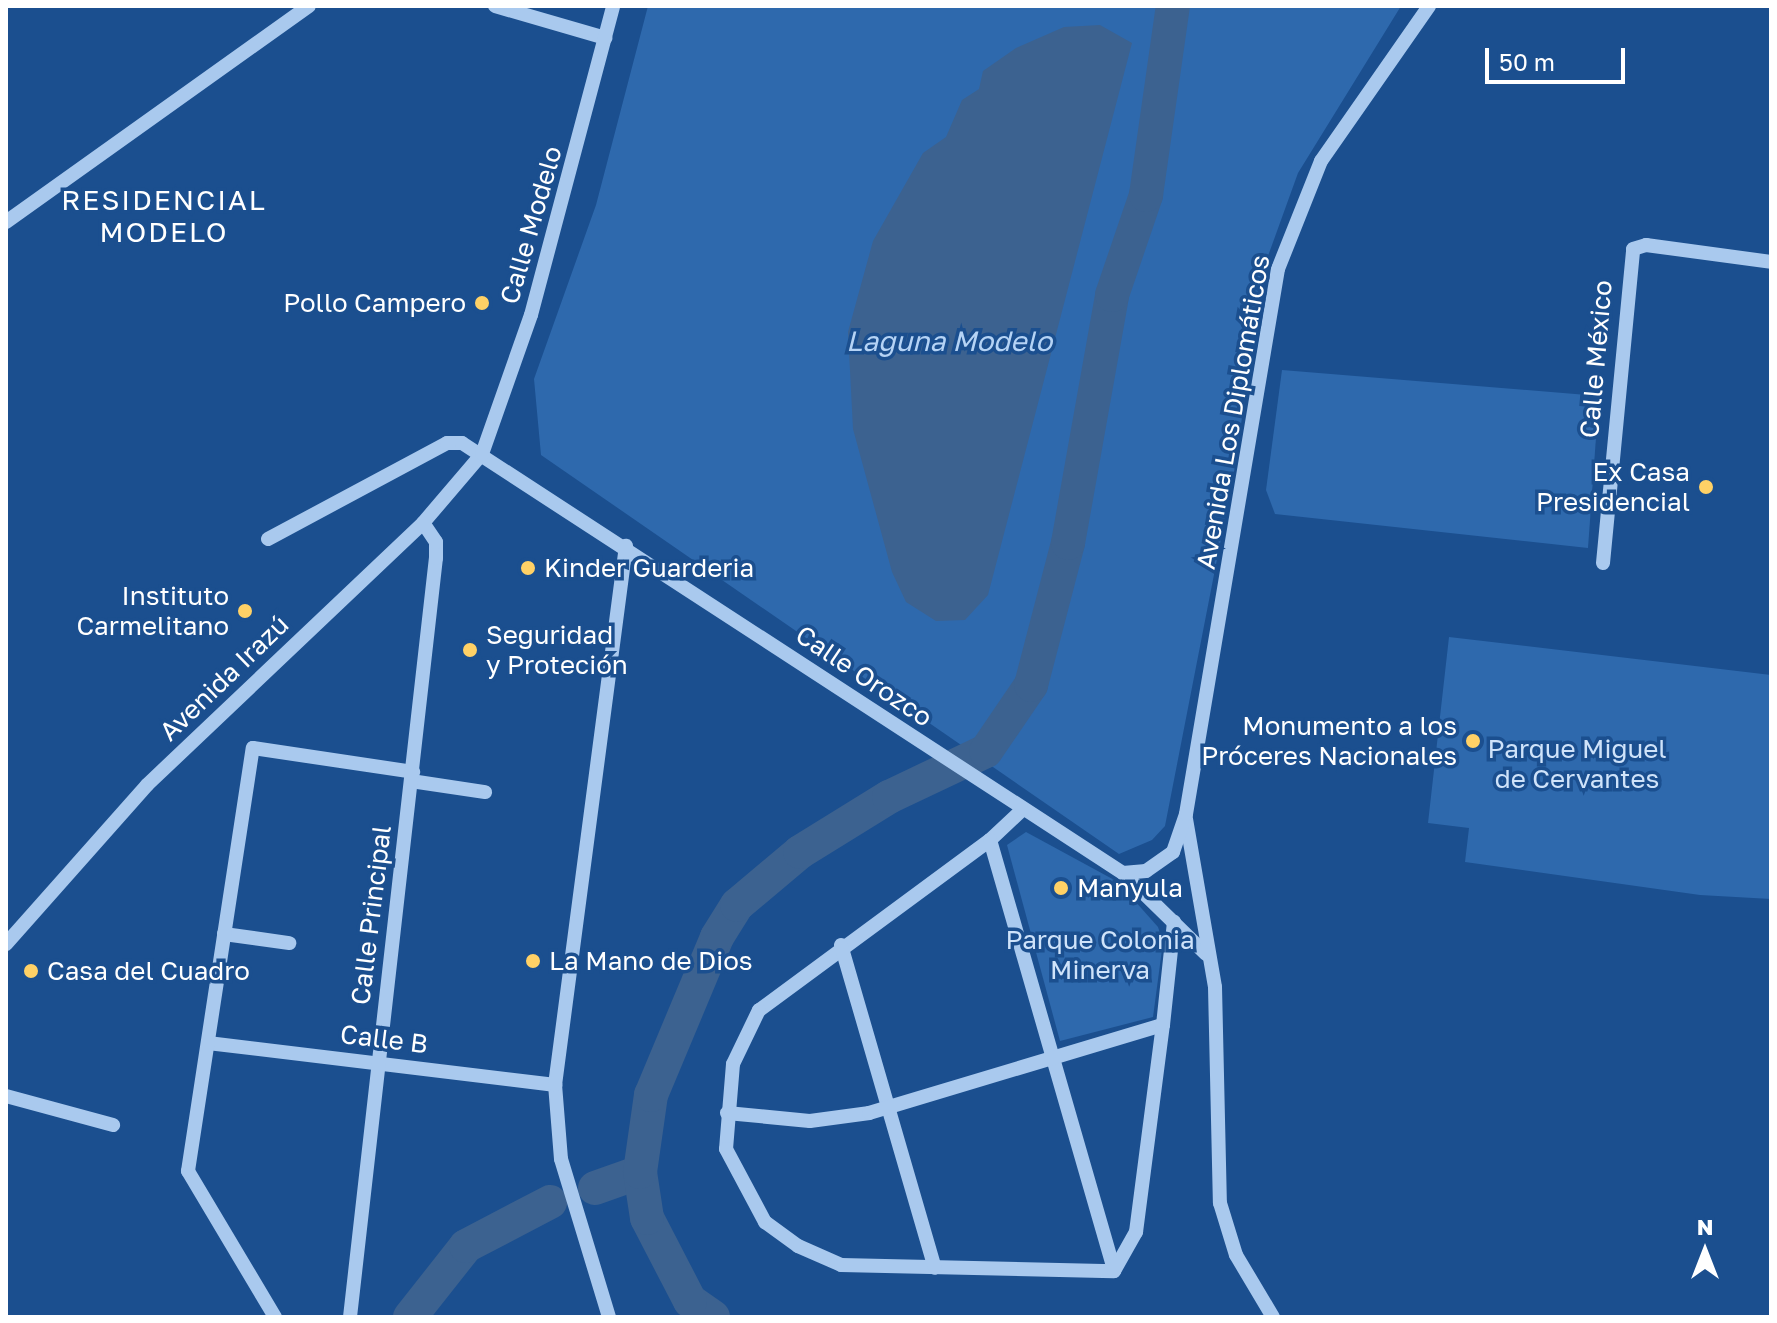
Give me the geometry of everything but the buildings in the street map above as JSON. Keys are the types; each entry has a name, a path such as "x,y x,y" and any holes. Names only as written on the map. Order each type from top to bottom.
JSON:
{"street":[{"path":"6,222 309,6"},
{"path":"495,6 605,38"},
{"name":"Calle Modelo","path":"482,454 531,315 613,6"},
{"name":"Avenida Los Diplomáticos","path":"1123,873 1146,871 1173,852 1186,814 1278,269 1321,161 1429,6"},
{"name":"Calle México","path":"1603,563 1629,255 1646,245 1771,262"},
{"name":"Calle Orozco","path":"268,539 447,443 462,443 626,546 908,735 1123,873 1206,954"},
{"name":"Avenida Irazú","path":"6,944 147,785 423,523 482,454"},
{"name":"Calle Principal","path":"350,1317 436,558 436,542 423,523"},
{"path":"609,1317 561,1159 555,1085 626,546"},
{"path":"275,1317 188,1171 253,748 485,792"},
{"path":"1022,810 990,840 841,945 759,1010 733,1064 726,1149 765,1222 798,1246 841,1265 1114,1271"},
{"name":"Avenida Los Diplomáticos","path":"1186,814 1217,1016 1220,1203 1236,1255 1273,1317"},
{"path":"990,840 1114,1271"},
{"path":"1114,1271 1136,1232 1174,922"},
{"path":"224,934 289,943"},
{"path":"841,945 935,1268"},
{"path":"727,1113 810,1121 890,1106 1163,1025"},
{"name":"Calle B","path":"208,1043 555,1085"},
{"path":"6,1096 113,1125"}],"green space":[{"path":"648,6 1401,6 1298,173 1264,267 1234,472 1165,826 1152,840 1119,854 541,455 534,379 596,205"},
{"path":"1282,370 1599,396 1588,548 1275,514 1266,490"},
{"name":"Parque Miguel de Cervantes","path":"1449,637 1771,675 1771,899 1700,895 1465,862 1469,828 1428,823"},
{"name":"Parque Colonia Minerva","path":"1026,832 1118,882 1158,927 1163,942 1153,1017 1060,1041 1007,845"}],"water":[{"name":"Laguna Modelo","path":"1100,25 1132,43 988,595 965,620 936,621 906,602 892,572 853,429 848,332 873,241 923,153 946,137 962,100 979,89 983,71 1016,48 1064,27"}],"waterway":[{"path":"713,1317 690,1301 647,1218 640,1172 651,1095 717,937 737,905 800,852 889,797 986,751 1031,685 1068,543 1112,295 1146,195 1173,6"},
{"path":"595,1188 640,1172"},
{"path":"410,1317 466,1246 550,1202"}],"place":[{"name":"Pollo Campero","path":"482,303"},
{"name":"Ex Casa Presidencial","path":"1706,487"},
{"name":"Kinder Guarderia","path":"528,568"},
{"name":"Instituto Carmelitano","path":"245,611"},
{"name":"Seguridad y Proteción","path":"470,650"},
{"name":"Monumento a los Próceres Nacionales","path":"1473,741"},
{"name":"Manyula","path":"1061,888"},
{"name":"La Mano de Dios","path":"533,961"},
{"name":"Casa del Cuadro","path":"31,971"}],"district":[{"name":"RESIDENCIAL MODELO","path":"164,216"}]}
